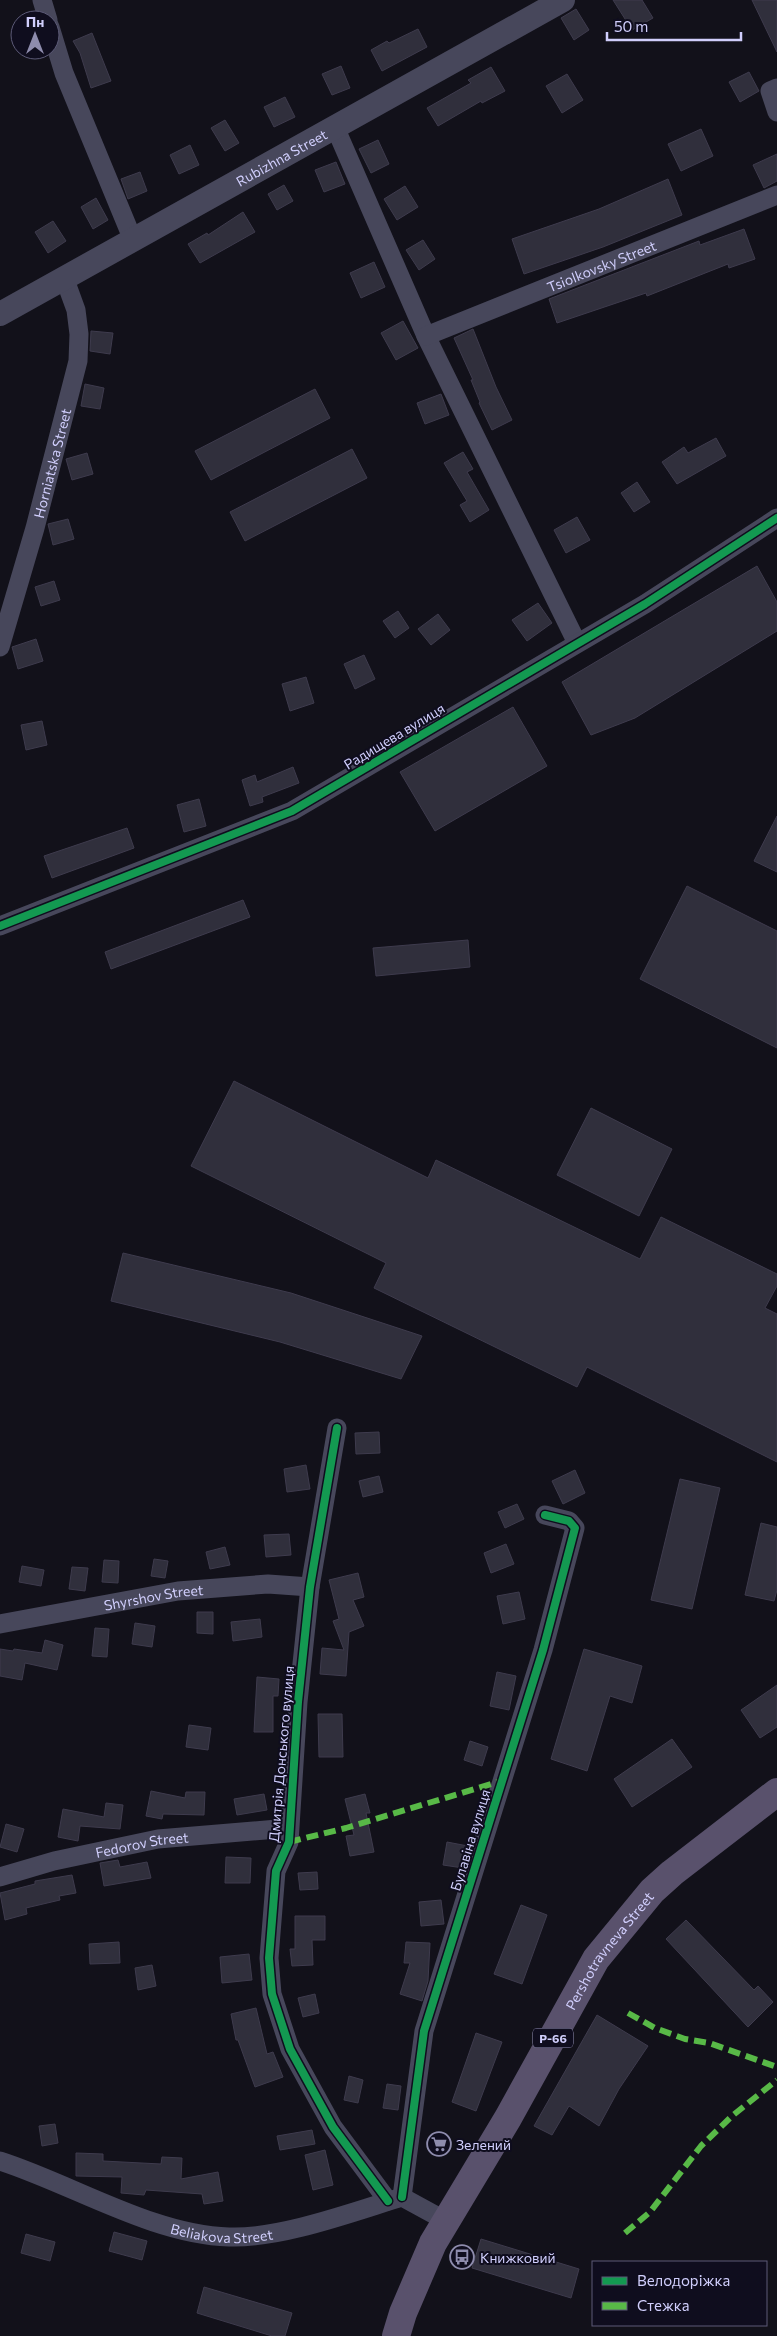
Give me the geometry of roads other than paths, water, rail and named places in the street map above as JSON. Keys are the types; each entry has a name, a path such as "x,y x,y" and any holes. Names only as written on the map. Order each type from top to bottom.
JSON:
{"main road":[{"name":"Pershotravneva Street","path":"396,2336 422,2268 446,2221 508,2118 596,1959 652,1892 672,1873 777,1792"}],"street":[{"name":"Rubizhna Street","path":"0,314 563,0"},
{"path":"60,60 133,240"},
{"path":"777,88 770,92 777,112"},
{"path":"335,128 426,336 577,643"},
{"name":"Tsiolkovsky Street","path":"426,336 777,195"},
{"name":"Horniatska Street","path":"0,647 78,361 79,334 76,310 64,277"},
{"name":"Радищева вулиця","path":"0,926 292,811 645,604 777,518"},
{"name":"Дмитрія Донського вулиця","path":"337,1428 310,1587 289,1842 276,1871 269,1958 272,1994 290,2049 333,2127 395,2199"},
{"name":"Булавіна вулиця","path":"395,2199 424,2031 542,1650 575,1528 569,1521 545,1515"},
{"name":"Shyrshov Street","path":"0,1624 178,1591 268,1584 310,1587"},
{"name":"Fedorov Street","path":"0,1878 54,1861 158,1839 289,1828"},
{"name":"Beliakova Street","path":"0,2162 23,2169 145,2218 191,2232 229,2238 269,2234 395,2199"},
{"path":"395,2199 446,2221"}],"place":[{"name":"Зелений","path":"439,2144"},
{"name":"Книжковий","path":"462,2257"}]}
